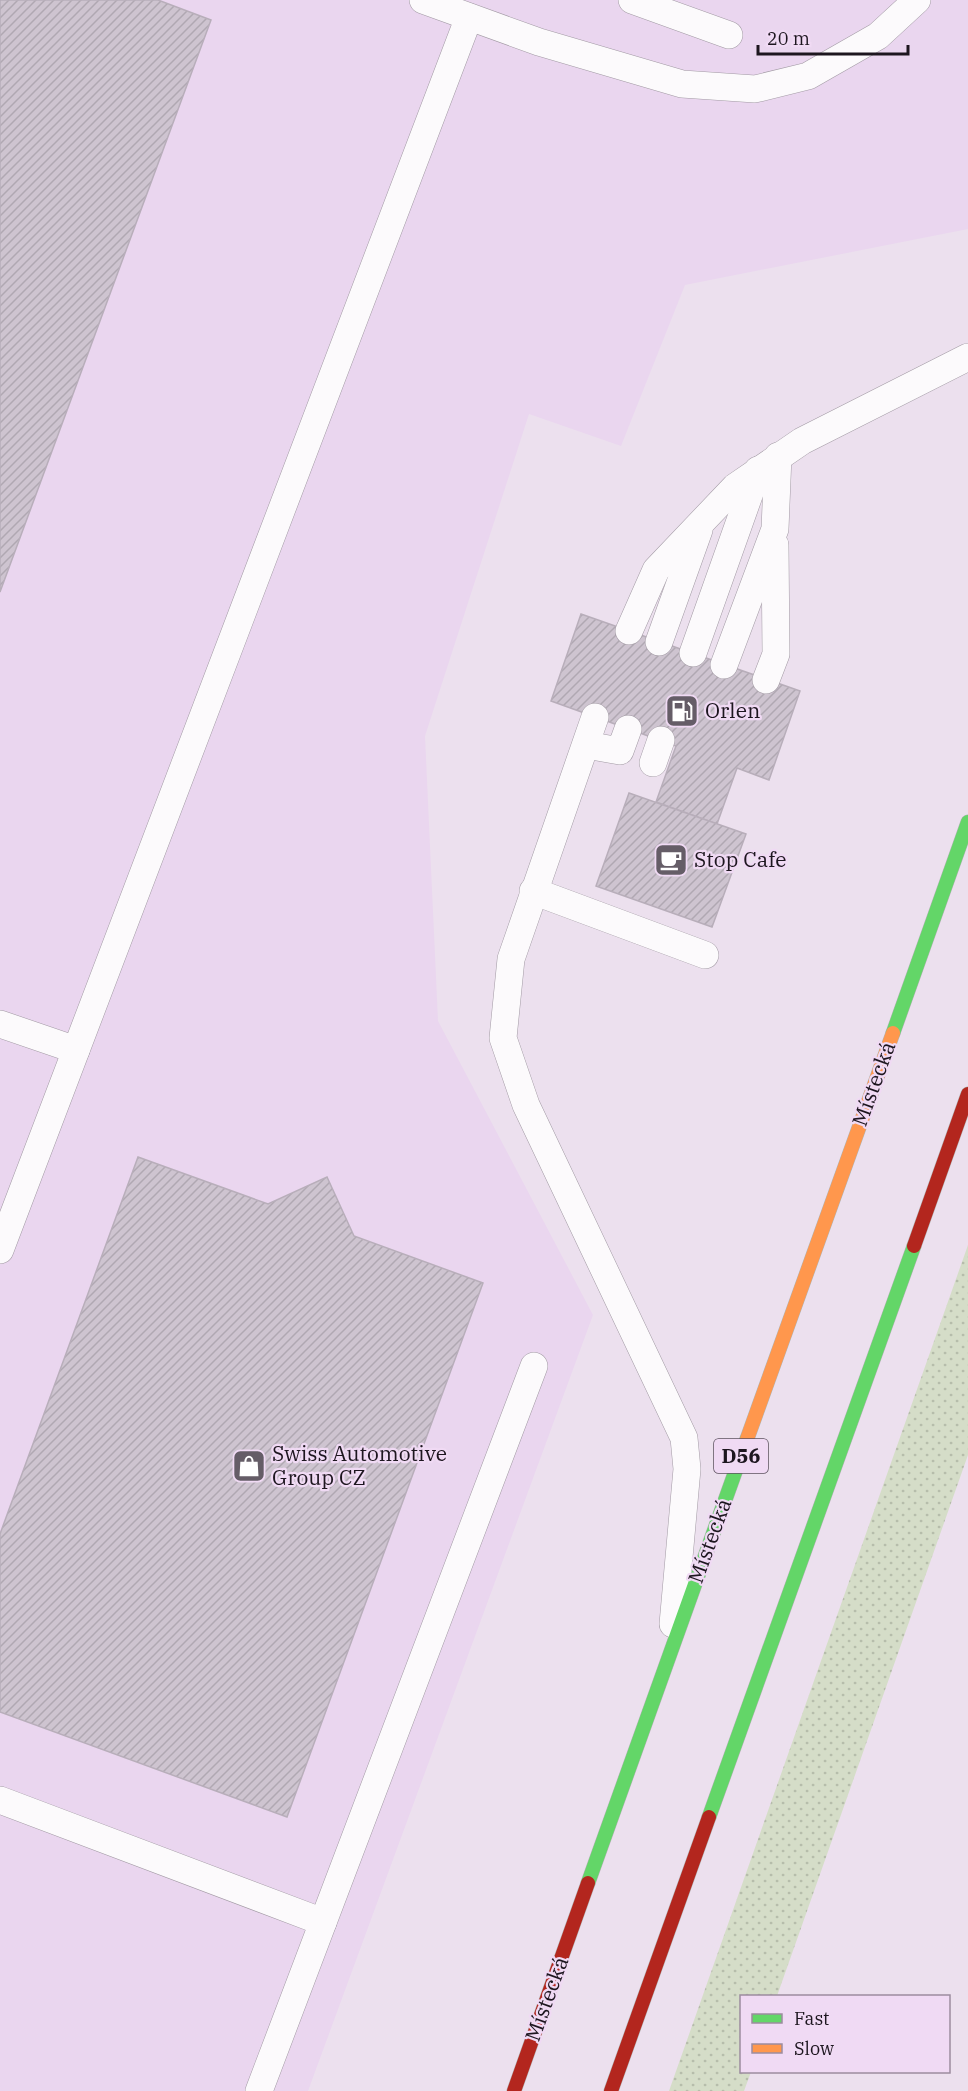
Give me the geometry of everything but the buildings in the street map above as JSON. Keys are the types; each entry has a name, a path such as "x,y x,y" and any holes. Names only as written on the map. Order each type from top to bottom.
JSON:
{"highway":[{"name":"Místecká","path":"514,2091 968,822"},
{"path":"611,2091 968,1094"}],"lane":[{"path":"423,0 538,42 682,84 755,90 808,76 878,36 917,0"},
{"path":"632,0 729,35"},
{"path":"0,1250 469,16"},
{"path":"629,631 656,570 735,487 802,441 968,357"},
{"path":"766,680 776,654 774,529 768,463"},
{"path":"693,653 768,463"},
{"path":"659,642 702,520"},
{"path":"724,665 774,529"},
{"path":"595,717 511,959 502,1038 526,1106 684,1438 687,1469 670,1653"},
{"path":"586,745 620,751 628,729"},
{"path":"533,891 705,955"},
{"path":"0,1024 76,1050"},
{"path":"259,2091 534,1366"},
{"path":"0,1800 323,1922"}],"shaded area":[{"path":"0,0 968,0 968,229 685,285 621,446 529,414 425,736 438,1021 593,1315 308,2091 0,2091"}],"green space":[{"path":"968,1245 968,1455 777,1995 740,1995 740,2073 751,2073 744,2091 669,2091"}],"traffic: fast":[{"path":"893,1033 968,822"},
{"path":"709,1817 914,1246"},
{"path":"588,1883 747,1439"}],"traffic: slow":[{"path":"747,1439 893,1033"}],"traffic: jam":[{"path":"914,1246 968,1094"},
{"path":"611,2091 709,1817"},
{"path":"514,2091 588,1883"}],"place":[{"name":"Orlen","path":"682,711"},
{"name":"Stop Cafe","path":"671,860"},
{"name":"Swiss Automotive Group CZ","path":"249,1466"}]}
